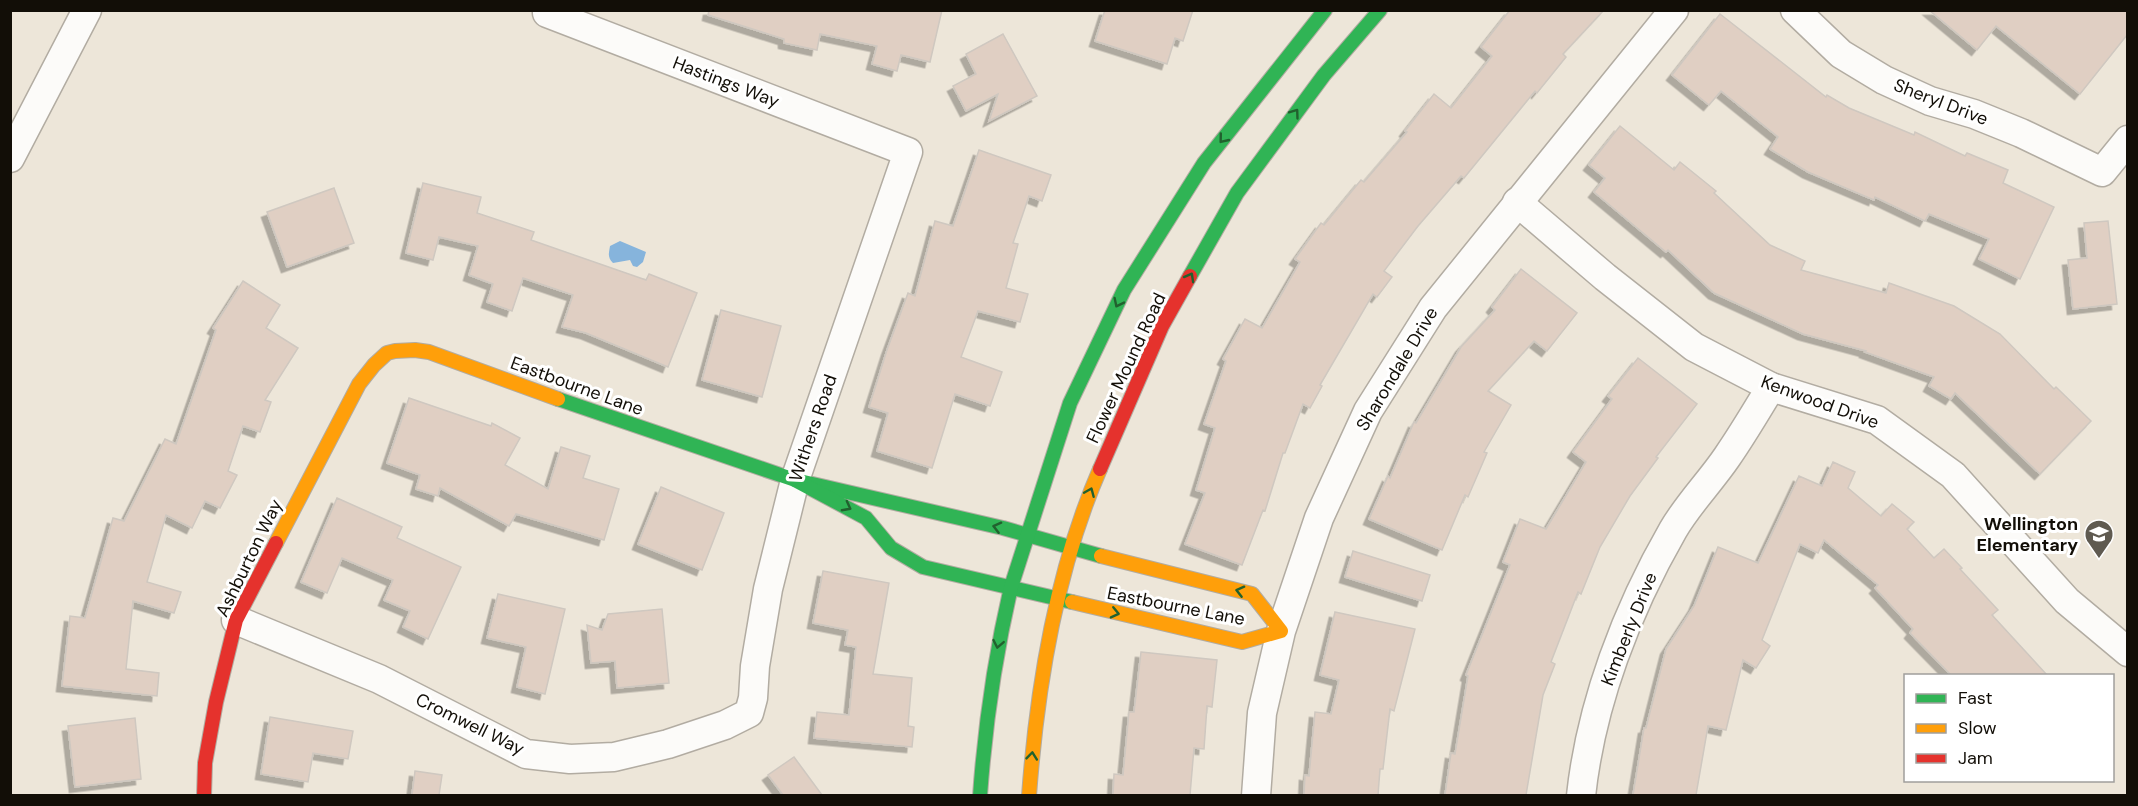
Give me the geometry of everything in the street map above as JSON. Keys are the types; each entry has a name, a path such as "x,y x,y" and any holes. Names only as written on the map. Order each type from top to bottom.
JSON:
{"street":[{"path":"10,158 87,10"},
{"name":"Hastings Way","path":"548,10 547,13 908,152"},
{"name":"Flower Mound Road","path":"980,795 983,748 998,644 1011,587 1070,403 1124,290 1204,163 1325,10"},
{"name":"Flower Mound Road","path":"1029,795 1032,753 1048,638 1058,599 1086,501 1162,326 1231,203 1324,75 1380,10"},
{"name":"Sharondale Drive","path":"1256,795 1262,713 1281,631 1319,518 1368,411 1433,308 1674,10"},
{"name":"Sheryl Drive","path":"1795,10 1841,54 1884,80 1930,101 1974,114 2021,133 2102,172 2127,140"},
{"name":"Withers Road","path":"749,713 768,589 795,480 908,152"},
{"name":"Kenwood Drive","path":"1517,202 1605,277 1694,347 1771,387 1877,420 1953,475 2067,601 2127,652"},
{"name":"Eastbourne Lane","path":"359,384 373,363 391,350 409,348 429,352 608,417 795,480 1028,535 1252,594 1281,631 1242,642 923,567 891,548 866,518 795,480"},
{"name":"Ashburton Way","path":"204,795 205,763 216,702 236,620 359,384"},
{"name":"Kimberly Drive","path":"1581,795 1584,772 1607,677 1637,598 1674,528 1728,456 1771,387"},
{"name":"Cromwell Way","path":"236,620 379,679 526,754 570,759 614,757 668,744 725,725 749,713"}],"water":[{"path":"620,241 646,252 643,262 637,267 633,266 630,260 613,263 609,257 610,246"}],"building":[{"path":"709,10 942,10 930,62 901,55 897,71 872,64 877,46 820,34 817,50 784,43 784,39 708,15"},
{"path":"1105,10 1193,10 1183,41 1175,38 1167,64 1095,41"},
{"path":"1510,10 1604,10 1563,54 1566,57 1464,178 1461,176 1418,226 1384,271 1392,277 1377,297 1373,294 1320,385 1322,386 1310,408 1303,404 1285,453 1283,453 1265,511 1263,510 1242,565 1185,544 1205,493 1196,490 1215,428 1204,424 1226,361 1223,359 1245,319 1262,328 1300,262 1295,259 1321,223 1324,225 1361,180 1364,182 1407,132 1405,131 1434,94 1451,108 1492,56 1481,47"},
{"path":"1929,10 2127,10 2127,35 2080,94 1996,26 1977,50"},
{"path":"1720,14 1826,97 1827,95 1849,108 1914,135 1915,132 1965,156 1967,153 2008,170 2003,183 2054,207 2020,279 1979,259 1989,239 1929,214 1925,221 1875,197 1874,200 1808,172 1770,149 1778,137 1721,91 1709,105 1672,75"},
{"path":"1003,34 1037,96 989,121 998,94 966,111 953,86 976,74 966,54"},
{"path":"1620,126 1674,170 1680,162 1716,191 1714,193 1770,245 1805,261 1801,270 1886,293 1889,283 1954,306 2000,334 2054,389 2056,387 2091,421 2040,474 1955,393 1951,399 1929,386 1934,377 1866,351 1803,334 1714,293 1668,250 1666,252 1594,192 1605,178 1589,165"},
{"path":"979,150 1051,175 1042,201 1029,196 1013,243 1018,244 1006,288 1028,294 1020,322 978,311 961,357 1002,372 990,406 955,394 932,468 877,451 888,413 869,407 908,293 915,296 935,221 953,226"},
{"path":"423,183 481,197 477,213 534,232 531,240 646,280 649,274 697,293 668,367 586,333 562,327 573,295 523,278 512,311 487,302 493,284 469,275 478,246 439,237 433,260 406,253"},
{"path":"334,188 354,243 287,267 267,212"},
{"path":"2108,221 2117,304 2073,309 2068,260 2087,258 2084,223"},
{"path":"1521,269 1577,313 1547,351 1534,341 1488,391 1511,405 1484,452 1487,453 1468,497 1465,495 1442,550 1369,519 1414,422 1416,423 1461,347 1495,310 1492,307"},
{"path":"243,281 280,305 266,328 298,348 265,400 271,402 260,432 243,426 228,471 237,475 220,508 205,501 192,528 166,515 147,582 181,592 174,613 133,601 126,669 159,673 157,696 62,686 70,616 85,618 113,518 124,521 165,439 176,444 216,330 213,328"},
{"path":"721,310 781,326 762,397 702,380"},
{"path":"1638,358 1697,404 1656,457 1658,458 1630,496 1600,547 1581,594 1578,592 1551,662 1555,664 1543,695 1526,795 1445,795 1451,753 1455,754 1468,676 1466,675 1510,565 1503,562 1520,519 1546,529 1586,462 1573,452 1612,399 1608,396"},
{"path":"409,398 491,426 492,423 520,438 505,465 548,489 561,447 590,456 583,478 619,489 604,540 516,514 509,526 440,488 438,496 416,489 420,475 387,463"},
{"path":"1833,462 1855,472 1848,488 1881,516 1892,504 1914,522 1907,529 1934,558 1944,549 1998,610 1992,615 2046,674 1950,674 1910,633 1913,629 1875,588 1878,585 1824,540 1818,553 1800,544 1762,640 1770,646 1756,668 1743,660 1726,730 1708,726 1696,795 1633,795 1644,728 1646,728 1666,649 1694,606 1718,547 1758,563 1799,476 1822,486"},
{"path":"661,487 724,513 702,570 638,544"},
{"path":"337,498 402,527 397,538 461,567 428,639 403,627 410,611 384,600 393,580 342,558 327,593 301,582"},
{"path":"1353,551 1430,575 1422,601 1345,577"},
{"path":"823,571 889,583 873,674 912,678 908,726 914,727 912,747 814,738 817,712 849,715 856,647 845,645 848,630 813,623"},
{"path":"498,594 565,609 545,694 517,687 526,647 487,638"},
{"path":"662,609 669,683 617,688 615,661 591,663 587,625 602,630 608,614"},
{"path":"1335,612 1415,629 1394,711 1390,709 1378,795 1304,795 1305,775 1309,776 1315,712 1331,714 1339,680 1320,675"},
{"path":"1141,652 1217,660 1212,707 1207,706 1204,749 1194,748 1190,795 1113,795 1114,774 1123,775 1129,712 1134,712"},
{"path":"270,717 353,731 348,759 313,753 308,782 261,774"},
{"path":"135,718 141,779 75,787 68,726"},
{"path":"794,757 822,795 783,795 768,775"},
{"path":"415,771 442,775 439,795 412,795"}],"traffic: fast":[{"path":"980,796 991,691 1011,587 1070,403 1124,290 1204,163 1325,10"},
{"path":"1190,276 1237,193 1324,75 1380,10"},
{"path":"558,399 795,480 1003,528 1101,556"},
{"path":"795,480 866,518 891,548 923,567 1072,602"}],"traffic: slow":[{"path":"276,543 359,384 387,353 415,350 429,352 558,399"},
{"path":"1029,796 1037,713 1051,629 1071,547 1100,469"},
{"path":"1072,602 1242,642 1281,631 1252,594 1101,556"}],"traffic: jam":[{"path":"1100,469 1162,326 1190,276"},
{"path":"204,796 205,763 216,702 236,620 276,543"}],"place":[{"name":"Wellington Elementary","path":"2099,560"}]}
